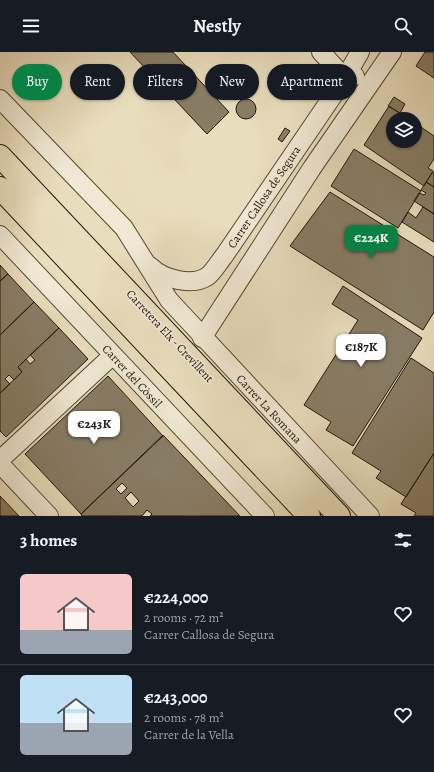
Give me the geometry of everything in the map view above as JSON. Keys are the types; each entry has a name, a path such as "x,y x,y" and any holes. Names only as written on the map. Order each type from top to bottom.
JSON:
{"highway":[{"name":"Carretera Elx - Crevillent","path":"0,156 339,516"},
{"name":"Carretera Elx - Crevillent","path":"0,188 309,516"}],"street":[{"path":"321,52 332,64"},
{"path":"361,52 379,70"},
{"name":"Carrer Callosa de Segura","path":"354,64 361,52"},
{"name":"Carrer Callosa de Segura","path":"202,338 312,168 392,52"},
{"path":"357,75 379,70"},
{"path":"0,99 124,228 141,256"},
{"name":"Carrer Callosa de Segura","path":"141,256 158,274 172,279 190,281 208,276 224,256 330,100"},
{"name":"Carrer del Còssil","path":"0,235 265,516"},
{"name":"Carrer La Romana","path":"141,256 169,300 202,338 370,516"},
{"path":"0,460 113,355"},
{"path":"0,464 49,516"}],"building":[{"path":"130,52 173,52 184,64 141,64"},
{"path":"425,52 434,52 434,78 416,66"},
{"path":"197,78 205,86 205,100 218,100 229,112 207,134 175,100 197,100"},
{"path":"394,97 405,104 401,112 388,106"},
{"path":"242,100 250,100 255,105 255,113 250,118 242,118 237,113 237,105"},
{"path":"389,106 398,112 386,112 386,148 422,148 422,128 434,136 434,159 428,168 433,171 424,186 364,145"},
{"path":"285,128 290,131 282,142 278,139"},
{"path":"354,149 421,191 398,228 331,186"},
{"path":"433,172 434,173 434,187 426,182"},
{"path":"426,182 434,187 434,214 414,201 419,193 424,195 426,193 421,190"},
{"path":"330,192 434,257 434,312 423,330 290,246"},
{"path":"423,207 434,214 434,242 402,222 408,212 416,218"},
{"path":"0,265 8,274 0,281"},
{"path":"8,274 34,302 0,335 0,281"},
{"path":"343,286 422,338 353,446 326,430 331,422 304,405 358,320 332,304"},
{"path":"34,302 59,328 18,367 22,372 14,380 9,375 5,379 10,384 0,393 0,335"},
{"path":"59,328 88,359 6,437 0,431 0,393 22,372 18,367 26,359 30,364 35,360 30,355"},
{"path":"411,358 434,373 434,453 406,497 376,478 381,471 352,453"},
{"path":"108,376 163,436 81,514 25,454"},
{"path":"163,435 240,516 150,516 152,514 147,510 142,516 82,516 81,514","holes":["122,483 127,488 121,494 116,489","131,492 139,501 133,507 125,498"]},
{"path":"434,453 434,516 414,516 416,513 401,504"},
{"path":"0,496 19,516 0,516"}]}
